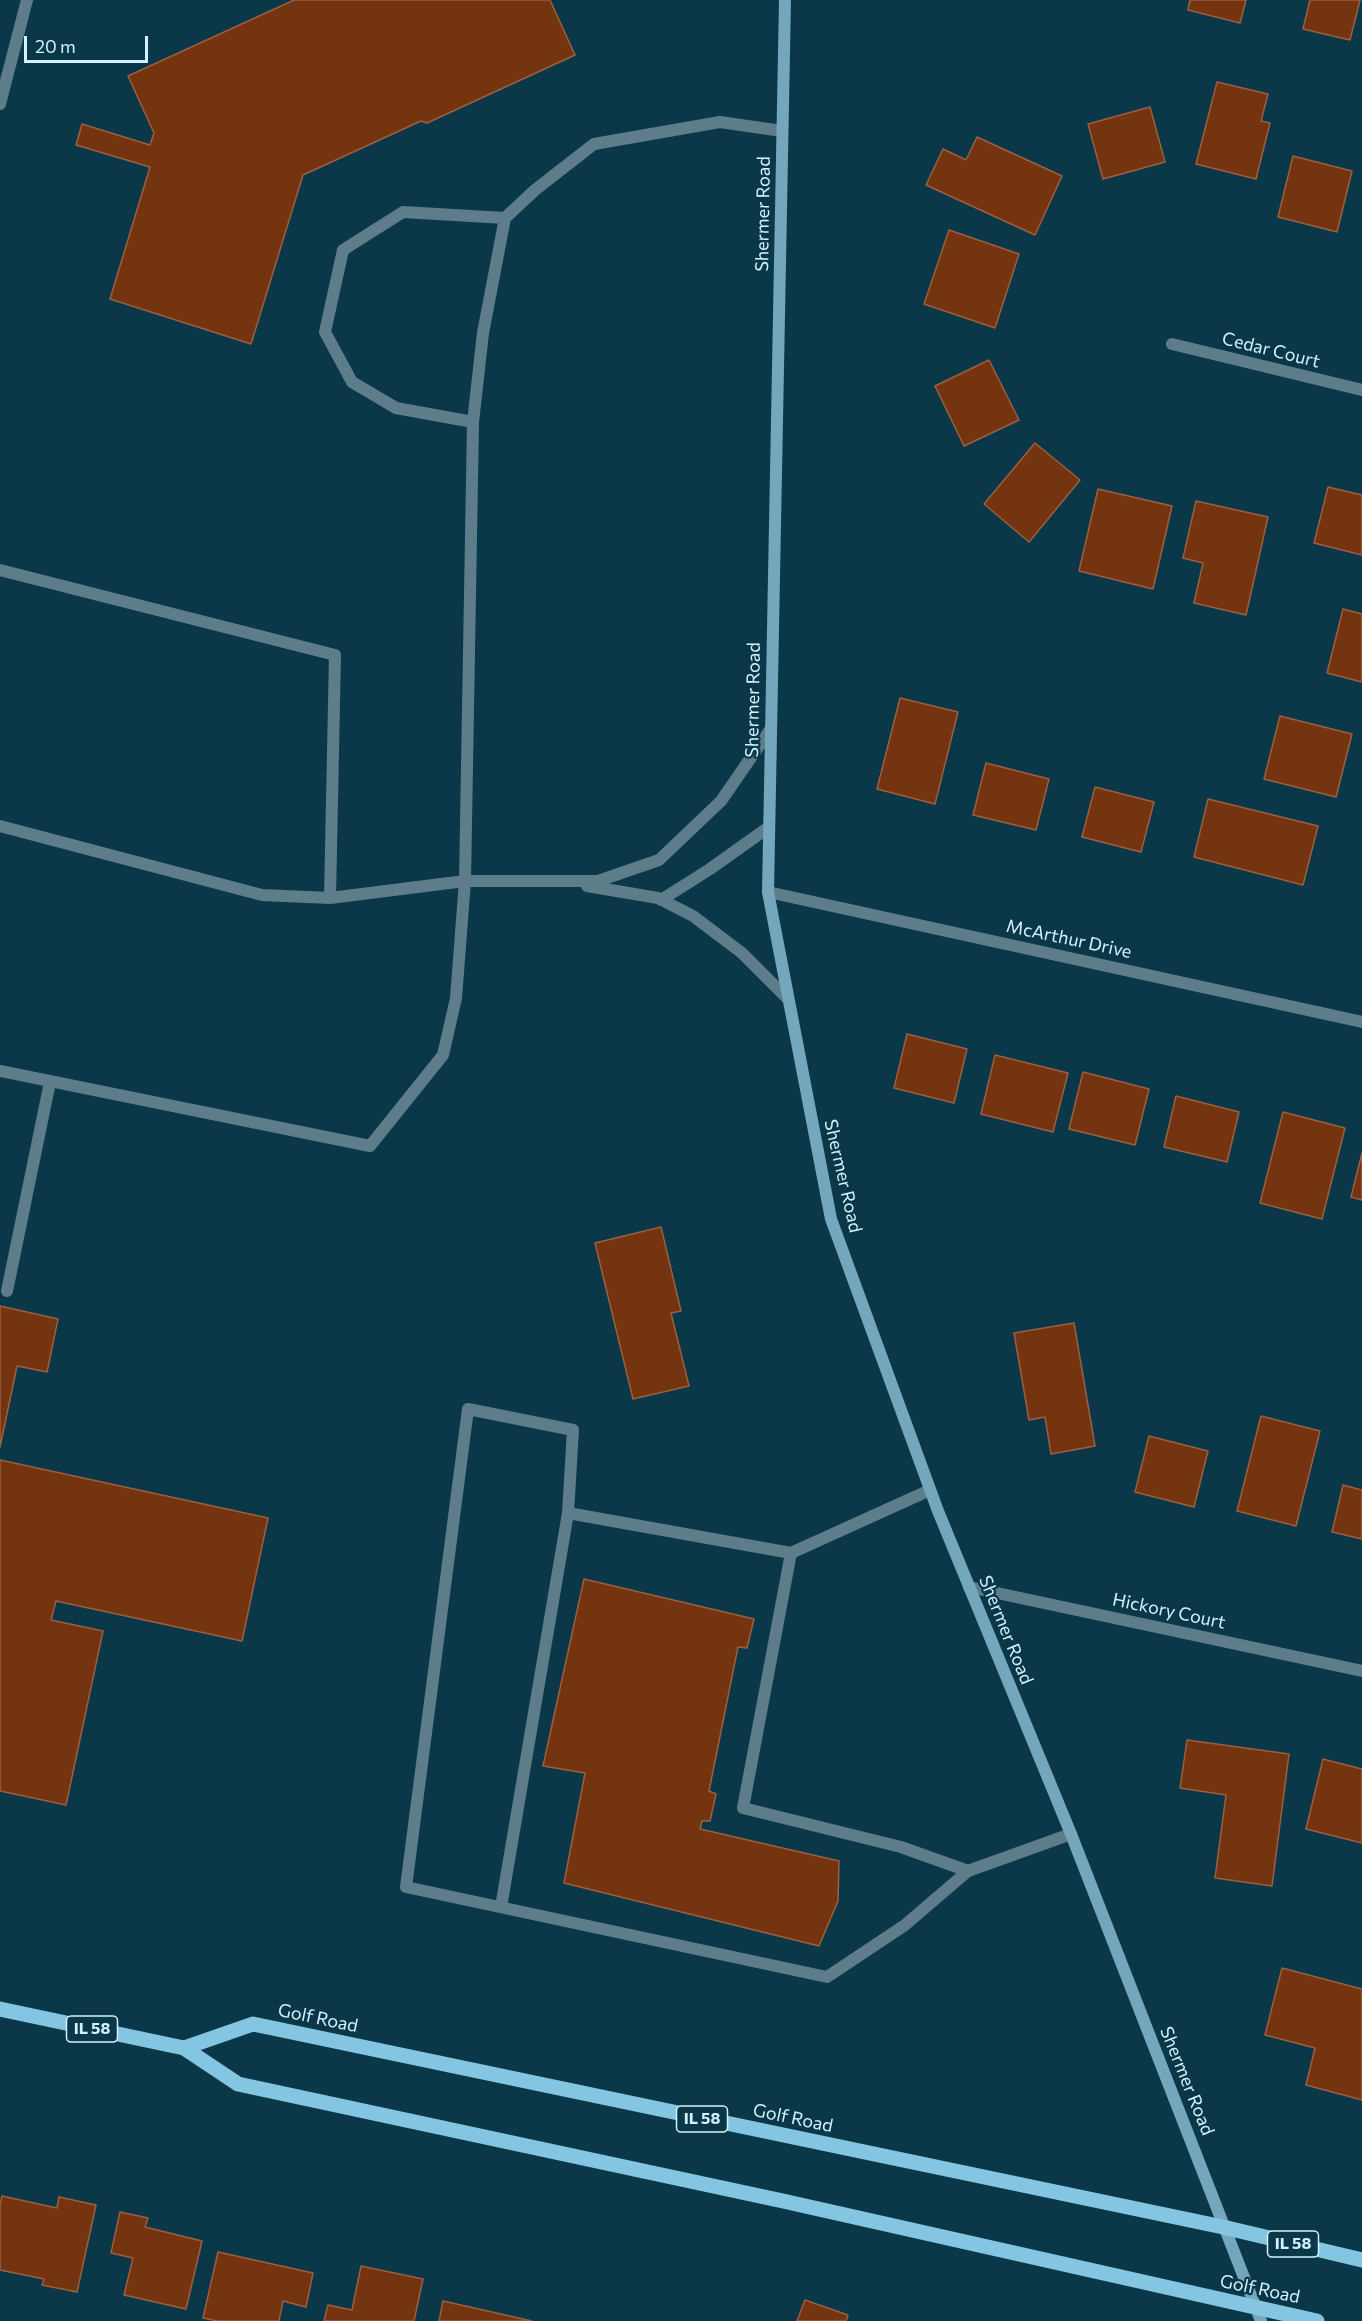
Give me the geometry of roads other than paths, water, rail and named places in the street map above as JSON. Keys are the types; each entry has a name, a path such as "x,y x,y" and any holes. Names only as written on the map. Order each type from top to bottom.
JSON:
{"main road":[{"name":"Shermer Road","path":"785,0 768,892 831,1220 930,1490 1071,1834 1258,2314"},
{"name":"Golf Road","path":"0,2009 184,2048 238,2085 783,2201 1258,2314 1317,2321"},
{"name":"Golf Road","path":"184,2048 253,2024 1223,2227 1362,2260"}],"street":[{"path":"0,104 27,0"},
{"path":"0,1071 370,1146 443,1055 456,998 465,881 473,422 483,333 505,218 535,190 594,144 720,122 782,131"},
{"path":"473,422 396,408 352,382 325,332 343,250 353,243 403,212 505,218"},
{"name":"Cedar Court","path":"1172,344 1362,390"},
{"path":"0,570 335,655 330,898"},
{"path":"0,826 262,895 330,898 465,881 598,880 658,860 721,801 770,730"},
{"path":"661,900 769,827"},
{"path":"556,881 661,900 693,916 742,953 788,999"},
{"name":"McArthur Drive","path":"768,892 1362,1022"},
{"path":"7,1291 50,1082"},
{"path":"501,1907 568,1513 573,1430 468,1409 406,1887 827,1977 905,1925 968,1871 1071,1834"},
{"path":"568,1513 791,1553 930,1490"},
{"path":"791,1553 743,1808 901,1847 968,1871"},
{"name":"Hickory Court","path":"969,1587 1362,1671"}]}
